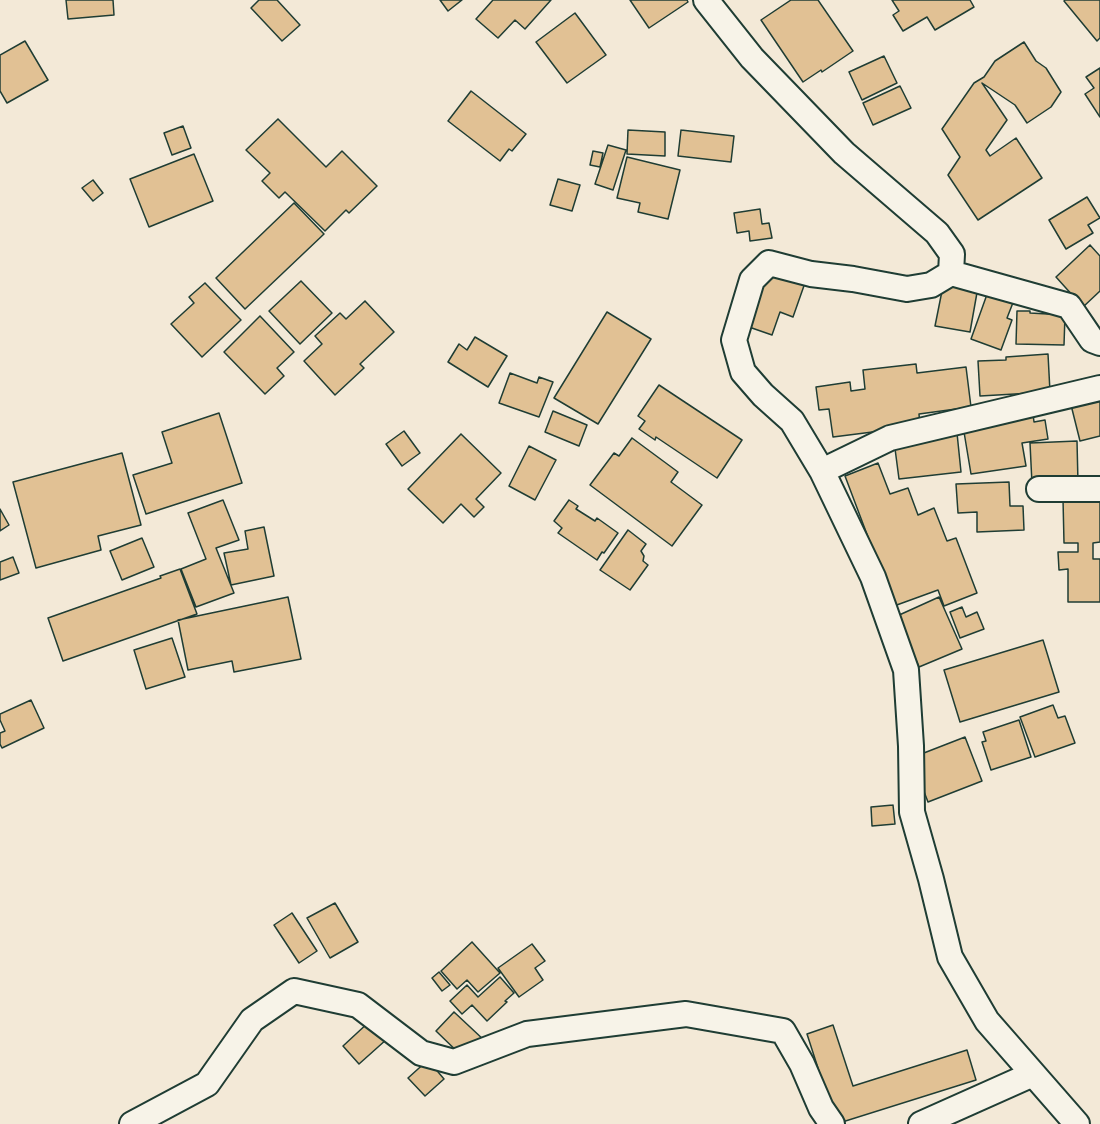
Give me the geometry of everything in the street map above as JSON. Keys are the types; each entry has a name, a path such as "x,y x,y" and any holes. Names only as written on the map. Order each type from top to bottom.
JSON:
{"street":[{"path":"706,0 752,58 844,153 937,233 952,254 951,273"},
{"path":"1077,1124 987,1021 950,957 912,813 911,746 906,670 873,577 822,471 792,421 763,395 743,372 734,340 752,280 769,263 811,274 907,289 931,285 951,273 1069,306 1092,340 1100,344"},
{"path":"822,471 890,438 1100,388"},
{"path":"1039,489 1100,489"},
{"path":"132,1124 207,1084 252,1020 294,991 358,1005 421,1053 454,1062 527,1034 686,1014 783,1031 802,1064 821,1108 832,1124"},
{"path":"921,1124 1033,1074"}],"building":[{"path":"66,0 113,0 114,15 68,19"},
{"path":"259,0 277,0 300,25 282,41 251,8"},
{"path":"440,0 462,0 448,11"},
{"path":"493,0 551,0 525,29 515,20 498,38 476,19"},
{"path":"630,0 687,0 688,2 649,28"},
{"path":"791,0 818,0 853,51 803,82 761,20"},
{"path":"892,0 970,0 974,7 935,30 927,17 903,31 893,15 899,11"},
{"path":"1100,0 1100,38 1097,41 1064,1"},
{"path":"575,13 606,55 567,83 536,42"},
{"path":"25,41 48,80 7,103 0,91 0,55"},
{"path":"1024,42 1036,61 1046,68 1061,92 1051,107 1027,123 1015,105 982,83 1007,120 986,150 990,156 1016,138 1042,178 978,220 948,175 960,157 942,129 974,83 984,77 995,61"},
{"path":"884,56 897,83 862,100 849,72"},
{"path":"1100,68 1100,117 1085,94 1094,88 1086,77"},
{"path":"900,86 911,108 873,125 863,103"},
{"path":"471,91 526,134 512,151 509,149 500,161 448,121"},
{"path":"278,119 326,167 342,151 377,186 349,213 346,210 325,231 285,192 279,198 262,181 270,173 246,150"},
{"path":"183,126 191,148 172,155 164,133"},
{"path":"628,130 665,132 665,156 627,154"},
{"path":"681,130 734,136 731,162 678,156"},
{"path":"608,145 626,150 613,190 595,184"},
{"path":"593,151 603,153 600,167 590,165"},
{"path":"194,154 213,201 149,227 130,179"},
{"path":"627,157 680,170 668,219 638,212 640,203 617,198"},
{"path":"558,179 580,185 572,211 550,205"},
{"path":"93,180 103,193 93,201 82,188"},
{"path":"1087,197 1100,218 1088,225 1093,233 1066,249 1049,220"},
{"path":"294,203 324,234 245,309 216,278"},
{"path":"760,209 762,224 769,223 772,238 750,241 749,231 737,233 734,213"},
{"path":"1090,245 1100,256 1100,291 1083,307 1056,277"},
{"path":"766,274 785,280 787,274 806,280 793,317 780,312 772,335 749,327"},
{"path":"301,281 332,313 300,344 269,311"},
{"path":"944,281 978,287 970,332 935,326"},
{"path":"205,283 241,320 202,357 171,324 194,303 189,297"},
{"path":"990,286 1016,295 1007,318 1012,320 1001,350 971,339"},
{"path":"365,301 394,332 360,364 364,368 335,395 304,361 322,344 315,336 340,313 346,319"},
{"path":"1017,311 1065,315 1064,345 1016,344"},
{"path":"607,312 651,339 598,424 554,398"},
{"path":"260,316 294,352 277,368 284,376 265,394 224,352"},
{"path":"475,337 507,356 488,387 448,362 459,344 467,350"},
{"path":"1048,354 1050,392 980,396 978,361"},
{"path":"916,364 917,373 966,367 971,407 919,414 920,426 833,437 829,409 819,410 816,387 850,382 851,391 865,389 863,370"},
{"path":"510,373 537,383 539,377 553,382 539,417 499,403"},
{"path":"659,385 742,440 717,478 656,437 655,440 639,429 645,421 638,416"},
{"path":"1100,393 1100,436 1080,441 1070,401"},
{"path":"553,411 587,425 579,446 545,432"},
{"path":"219,413 242,483 146,514 133,475 172,463 162,432"},
{"path":"1033,414 1034,422 1045,420 1048,439 1022,443 1026,466 971,474 963,426"},
{"path":"404,431 420,453 402,466 386,444"},
{"path":"957,433 961,472 899,479 894,441"},
{"path":"461,434 501,473 476,499 484,507 474,517 461,504 443,523 408,489"},
{"path":"632,438 678,472 671,482 702,505 672,546 590,485 614,453 619,456"},
{"path":"1077,441 1078,483 1032,484 1030,443"},
{"path":"529,446 556,460 535,500 509,486"},
{"path":"122,453 141,525 98,536 101,550 36,568 13,482"},
{"path":"878,463 890,494 908,488 918,515 934,508 947,541 956,538 977,593 944,606 938,590 894,606 845,476"},
{"path":"1009,482 1010,506 1023,506 1024,530 977,532 977,512 958,513 956,484"},
{"path":"1063,499 1100,499 1100,542 1093,543 1093,559 1100,559 1100,602 1068,602 1068,569 1059,570 1058,552 1078,552 1078,543 1064,543"},
{"path":"223,500 239,540 216,548 234,593 196,607 181,569 206,559 188,513"},
{"path":"569,500 578,506 576,509 595,521 597,518 618,533 597,560 558,533 562,528 554,521"},
{"path":"0,509 9,525 0,531"},
{"path":"264,527 274,576 231,585 224,553 248,549 245,531"},
{"path":"628,530 646,544 641,551 644,556 643,561 648,565 630,590 600,570"},
{"path":"142,538 154,567 122,580 110,551"},
{"path":"13,557 19,573 0,580 0,562"},
{"path":"180,569 197,614 63,661 48,618 161,578 160,576"},
{"path":"288,597 301,659 234,672 232,661 188,670 178,620"},
{"path":"939,597 962,649 919,667 897,616"},
{"path":"962,607 966,617 977,612 984,629 960,638 950,612"},
{"path":"172,638 185,677 146,689 134,650"},
{"path":"1043,640 1059,692 960,722 944,670"},
{"path":"31,700 44,728 2,748 0,733 5,731 0,714"},
{"path":"1053,705 1058,718 1065,716 1075,743 1035,757 1020,717"},
{"path":"1019,720 1031,757 991,770 982,742 986,741 983,732"},
{"path":"965,737 982,781 928,802 911,758"},
{"path":"893,805 895,824 872,826 871,807"},
{"path":"335,903 358,942 330,958 307,918"},
{"path":"292,913 317,951 299,963 274,925"},
{"path":"472,942 500,973 478,992 467,980 457,989 441,971"},
{"path":"532,944 545,961 535,968 543,980 519,997 498,968"},
{"path":"439,972 450,985 442,991 432,978"},
{"path":"500,977 514,993 487,1021 472,1005 462,1014 450,1001 467,985 478,997"},
{"path":"454,1012 485,1041 466,1060 436,1031"},
{"path":"370,1021 387,1039 359,1064 343,1046"},
{"path":"833,1025 853,1086 967,1050 976,1080 836,1124 807,1034"},
{"path":"428,1060 444,1079 425,1096 408,1078"}]}
